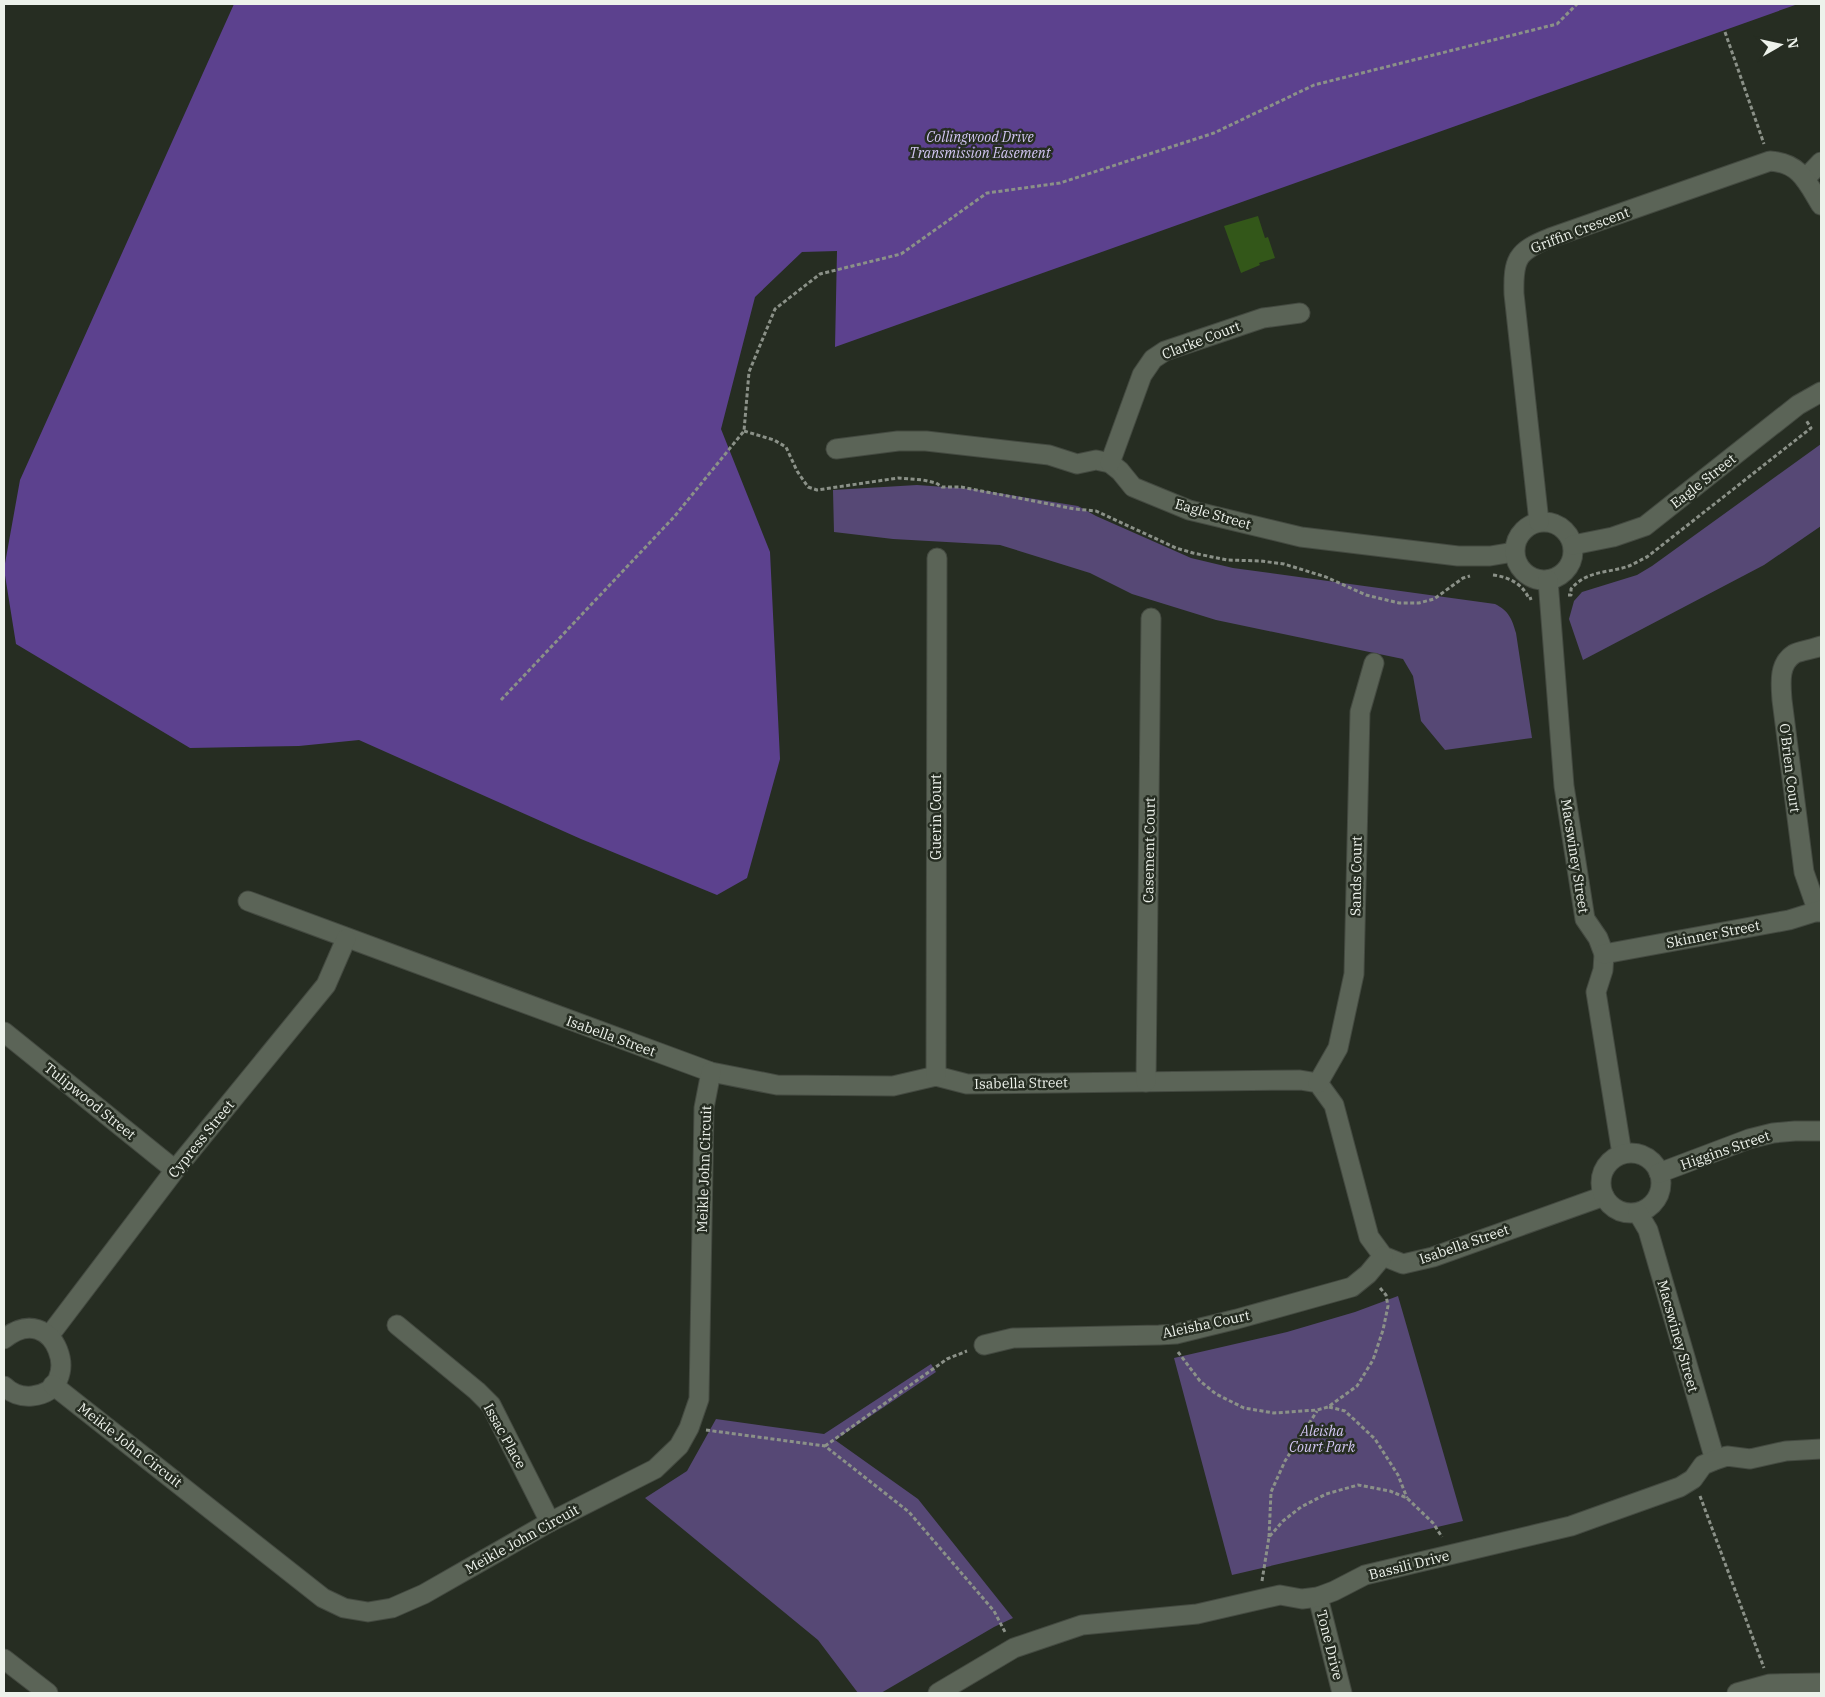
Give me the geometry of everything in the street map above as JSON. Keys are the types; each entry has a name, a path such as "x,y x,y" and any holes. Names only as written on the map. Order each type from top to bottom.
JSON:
{"street":[{"path":"1770,161 1792,166 1799,172 1821,205"},
{"name":"Griffin Crescent","path":"1540,522 1514,294 1514,274 1519,257 1531,246 1550,238 1770,161"},
{"path":"1805,179 1821,162"},
{"name":"Clarke Court","path":"1110,463 1142,376 1153,359 1165,350 1263,318 1300,313"},
{"name":"Eagle Street","path":"1573,545 1613,538 1645,526 1798,405 1821,392"},
{"path":"836,449 898,441 926,441 1049,455 1078,464 1096,460 1110,463"},
{"name":"Eagle Street","path":"1110,463 1133,486 1189,510 1301,537 1458,556 1490,556 1514,552"},
{"path":"1540,522 1551,522 1558,525 1569,535 1573,545 1573,559 1569,567 1557,578 1548,580 1538,580 1529,577 1516,562 1514,552 1515,543 1526,527 1540,522"},
{"name":"Guerin Court","path":"936,1076 937,558"},
{"name":"Macswiney Street","path":"1548,580 1564,786 1585,919 1598,938 1604,954"},
{"name":"Casement Court","path":"1146,1082 1151,618"},
{"name":"O'Brien Court","path":"1820,911 1804,872 1782,700 1781,678 1784,666 1794,654 1821,646"},
{"name":"Sands Court","path":"1318,1083 1338,1048 1354,974 1360,712 1374,663"},
{"name":"Isabella Street","path":"248,902 711,1072 777,1085 894,1086 936,1076 967,1084 1300,1080 1318,1083"},
{"name":"Skinner Street","path":"1604,954 1789,920 1820,911"},
{"name":"Cypress Street","path":"49,1336 176,1170 326,985 346,939"},
{"path":"1604,954 1603,970 1596,992 1622,1154"},
{"name":"Tulipwood Street","path":"4,1032 176,1170"},
{"name":"Meikle John Circuit","path":"53,1385 323,1598 344,1608 368,1612 392,1608 424,1594 550,1522 655,1469 679,1446 689,1428 699,1399 704,1108 711,1072"},
{"path":"1318,1083 1334,1105 1369,1237 1383,1256"},
{"name":"Higgins Street","path":"1660,1173 1749,1139 1773,1133 1821,1131"},
{"path":"1622,1154 1640,1154 1655,1164 1660,1173 1661,1190 1658,1198 1646,1210 1638,1213 1628,1214 1618,1211 1609,1204 1601,1186 1606,1166 1622,1154"},
{"name":"Isabella Street","path":"1383,1256 1403,1264 1433,1257 1604,1196"},
{"name":"Macswiney Street","path":"1638,1213 1648,1230 1714,1460"},
{"name":"Aleisha Court","path":"984,1345 1013,1338 1176,1334 1352,1287 1368,1274 1383,1256"},
{"name":"Issac Place","path":"397,1326 477,1391 490,1405 550,1522"},
{"path":"4,1339 10,1333 20,1330 30,1328 40,1331 55,1342 61,1360 61,1369 53,1385 45,1392 35,1396 24,1396 14,1394 4,1388"},
{"path":"1714,1460 1727,1456 1750,1460 1786,1451 1821,1449"},
{"name":"Bassili Drive","path":"938,1693 1014,1648 1082,1625 1196,1614 1280,1595 1302,1599 1318,1597 1365,1575 1571,1526 1680,1487 1693,1479 1703,1465 1714,1460"},
{"name":"Tone Drive","path":"1318,1597 1342,1693"},
{"path":"4,1659 48,1693"},
{"path":"1737,1693 1770,1684 1821,1683"}],"path":[{"path":"501,700 674,517 744,431 749,372 774,309 820,274 901,254 987,193 1060,183 1214,133 1314,85 1557,24 1577,4"},
{"path":"1725,32 1770,161"},
{"path":"744,431 774,440 786,447 797,471 808,488 829,490 841,485"},
{"path":"1176,1334 1178,1352 1200,1381 1216,1394 1244,1408 1274,1413 1317,1410 1328,1407 1356,1386 1373,1360 1383,1330 1388,1306 1386,1295 1368,1274"},
{"path":"825,1446 946,1358 984,1345"},
{"path":"1328,1407 1345,1411 1375,1439 1398,1475 1407,1498"},
{"path":"1266,1597 1262,1578 1269,1537 1271,1492 1285,1461 1317,1410"},
{"path":"689,1428 825,1446 909,1512 994,1611 1014,1648"},
{"path":"1693,1479 1770,1684"},
{"path":"1269,1537 1283,1521 1301,1507 1326,1494 1358,1486 1390,1491 1407,1498 1433,1523 1442,1538 1446,1555"}],"green space":[{"name":"Collingwood Drive Transmission Easement","path":"234,4 1798,4 835,347 837,251 802,252 755,297 721,429 770,552 780,759 747,878 717,895 581,839 359,740 299,746 190,748 16,644 4,569 20,480"},
{"path":"1821,444 1821,526 1764,565 1583,660 1569,619 1574,601 1582,592 1637,575 1652,566"},
{"path":"917,485 973,489 1078,506 1096,516 1191,558 1233,568 1495,604 1509,616 1516,633 1532,738 1445,750 1421,721 1413,676 1403,659 1216,620 1132,594 1090,573 1000,545 893,539 834,532 833,490"},
{"name":"Aleisha Court Park","path":"1398,1296 1463,1521 1232,1575 1174,1358 1287,1332 1355,1312"},
{"path":"931,1364 936,1372 835,1440 918,1499 1013,1618 994,1627 881,1693 858,1693 818,1640 645,1498 687,1471 716,1419 824,1434"}],"building":[{"path":"1258,216 1265,238 1268,237 1275,258 1259,263 1260,265 1241,273 1224,226"}]}
